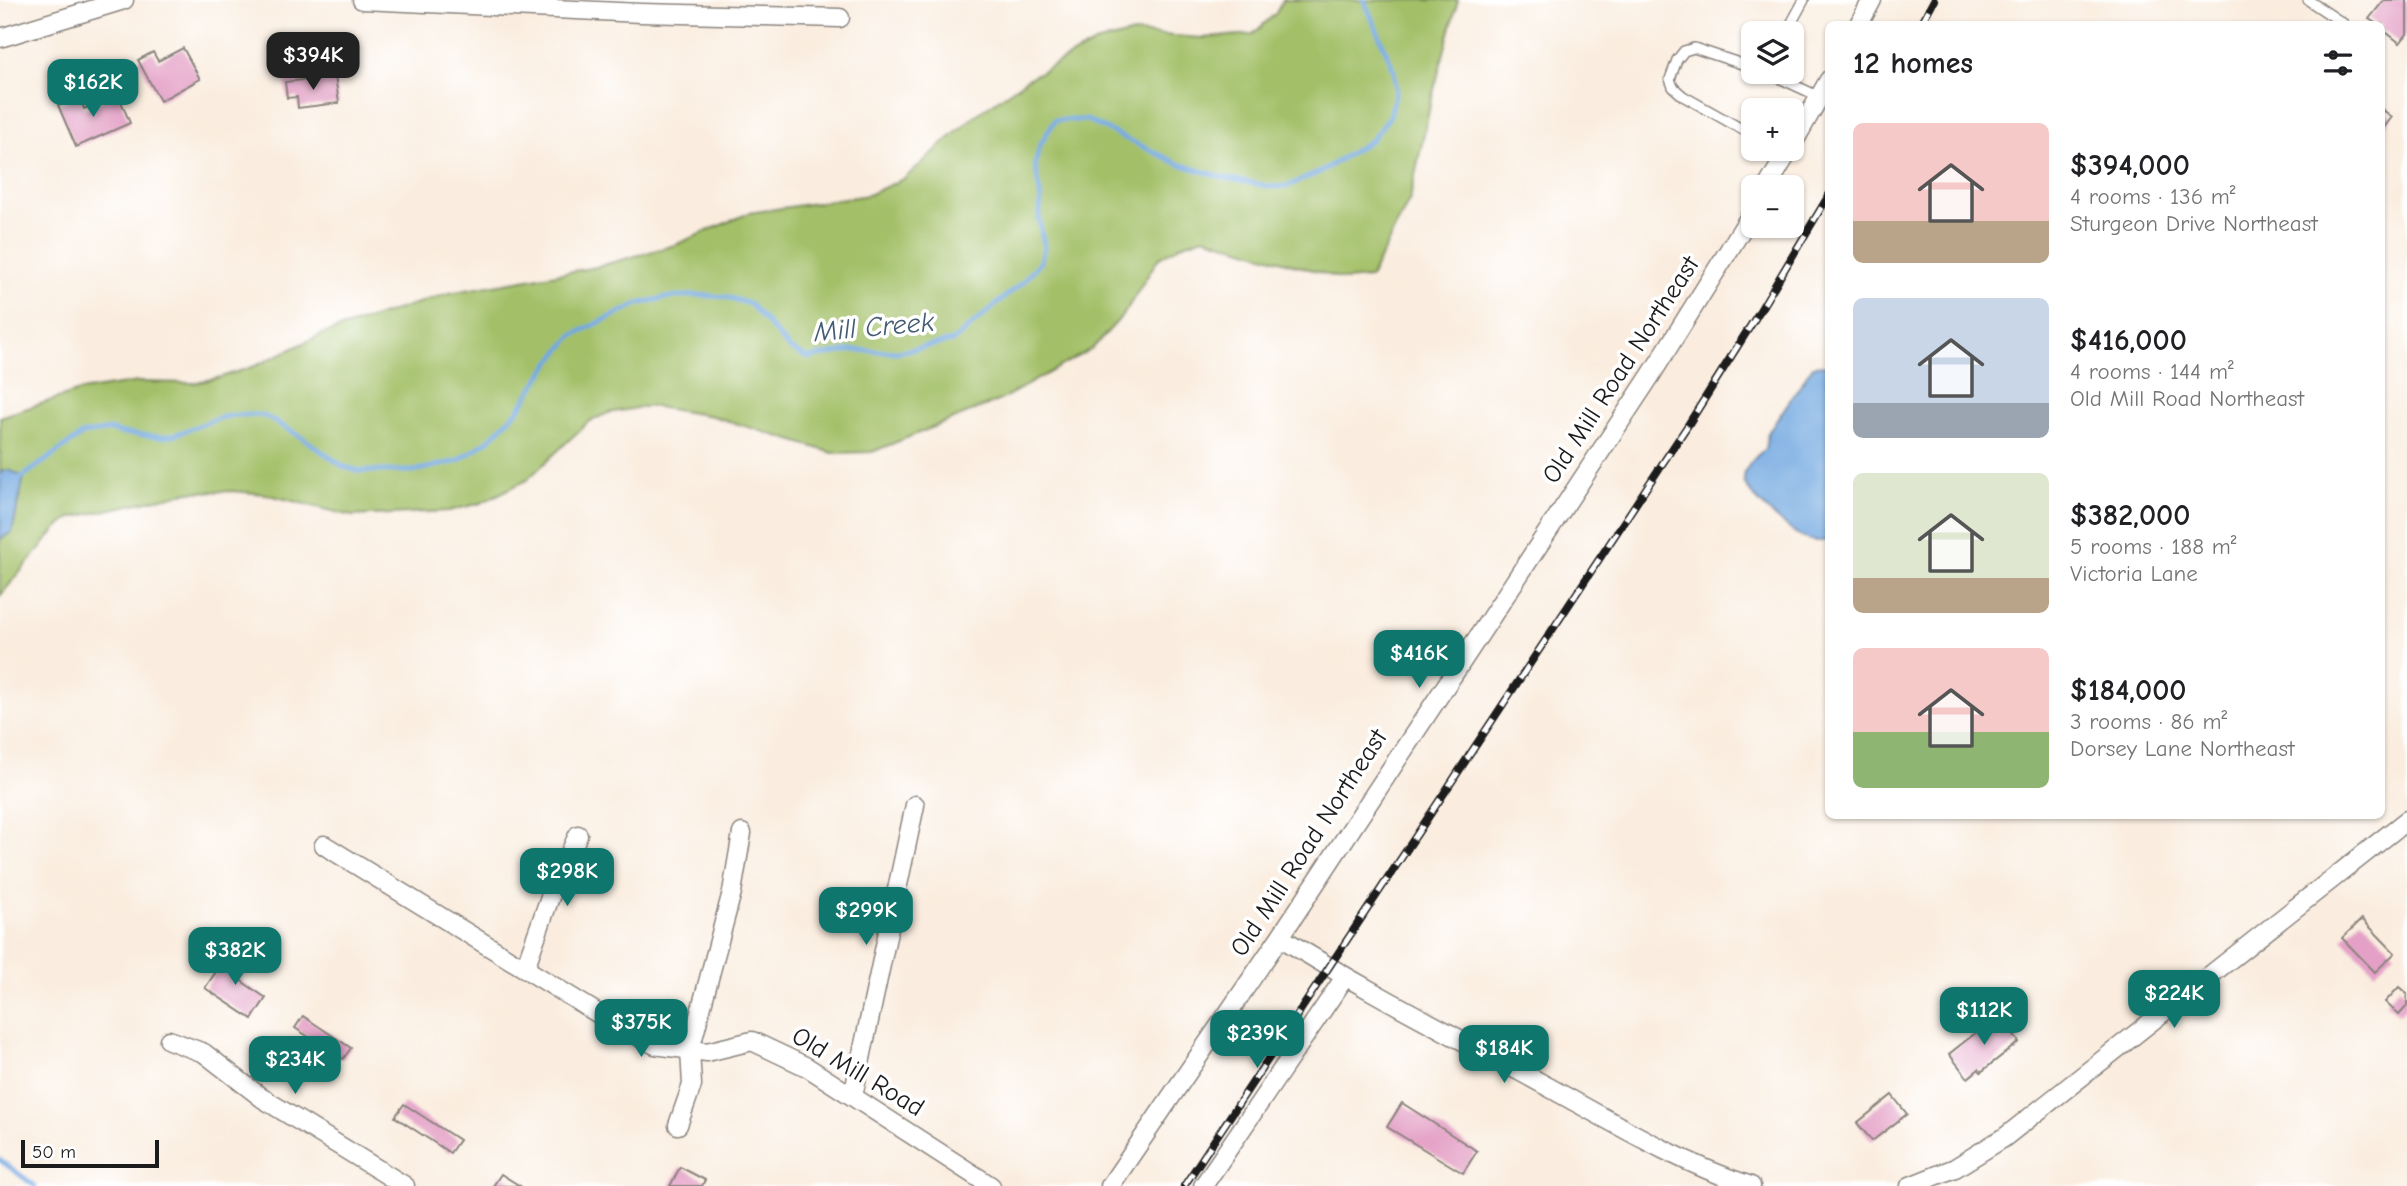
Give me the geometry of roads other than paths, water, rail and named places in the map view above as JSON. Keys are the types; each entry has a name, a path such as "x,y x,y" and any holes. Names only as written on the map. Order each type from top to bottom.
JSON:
{"street":[{"path":"0,38 124,0"},
{"path":"362,0 472,7 840,18"},
{"path":"1860,21 1867,1"},
{"path":"1804,121 1825,88"},
{"name":"Old Mill Road Northeast","path":"1110,1186 1280,937 1651,375 1741,231"},
{"path":"853,1096 915,805"},
{"path":"1910,1186 1955,1168 2005,1137 2407,820"},
{"path":"678,1125 692,1085 690,1050 732,892 742,832"},
{"path":"525,968 550,897 578,835"},
{"name":"Old Mill Road","path":"324,845 615,1024 655,1045 707,1052 752,1041 807,1067 991,1186"},
{"path":"1280,937 1345,977 1653,1143 1715,1174 1751,1186"},
{"path":"1203,1186 1345,977"},
{"path":"169,1040 204,1053 262,1098 405,1186"}],"lane":[{"path":"1793,21 1804,0"},
{"path":"2308,0 2340,21"},
{"path":"1741,64 1694,48 1684,51 1677,60 1671,79 1673,87 1684,96 1741,129"},
{"path":"1791,84 1820,97"}],"water":[{"path":"1813,366 1825,366 1825,541 1802,537 1778,520 1752,494 1744,480 1748,466 1765,449 1768,433"},
{"path":"9,470 24,477 12,532 0,539 0,472"}],"waterway":[{"name":"Mill Creek","path":"18,480 83,434 112,430 161,437 235,415 261,415 270,419 344,467 360,471 414,471 458,461 489,440 519,409 551,361 573,335 638,304 664,298 696,295 727,297 750,304 790,349 808,358 853,350 898,352 953,341 1023,282 1041,261 1044,247 1035,164 1040,145 1055,120 1087,120 1179,164 1225,178 1273,187 1288,186 1320,172 1371,140 1390,116 1396,90 1394,70 1364,0"},
{"path":"0,1160 35,1186"}],"railway":[{"path":"1923,21 1934,0"},
{"path":"1184,1186 1688,425 1825,202"}]}
